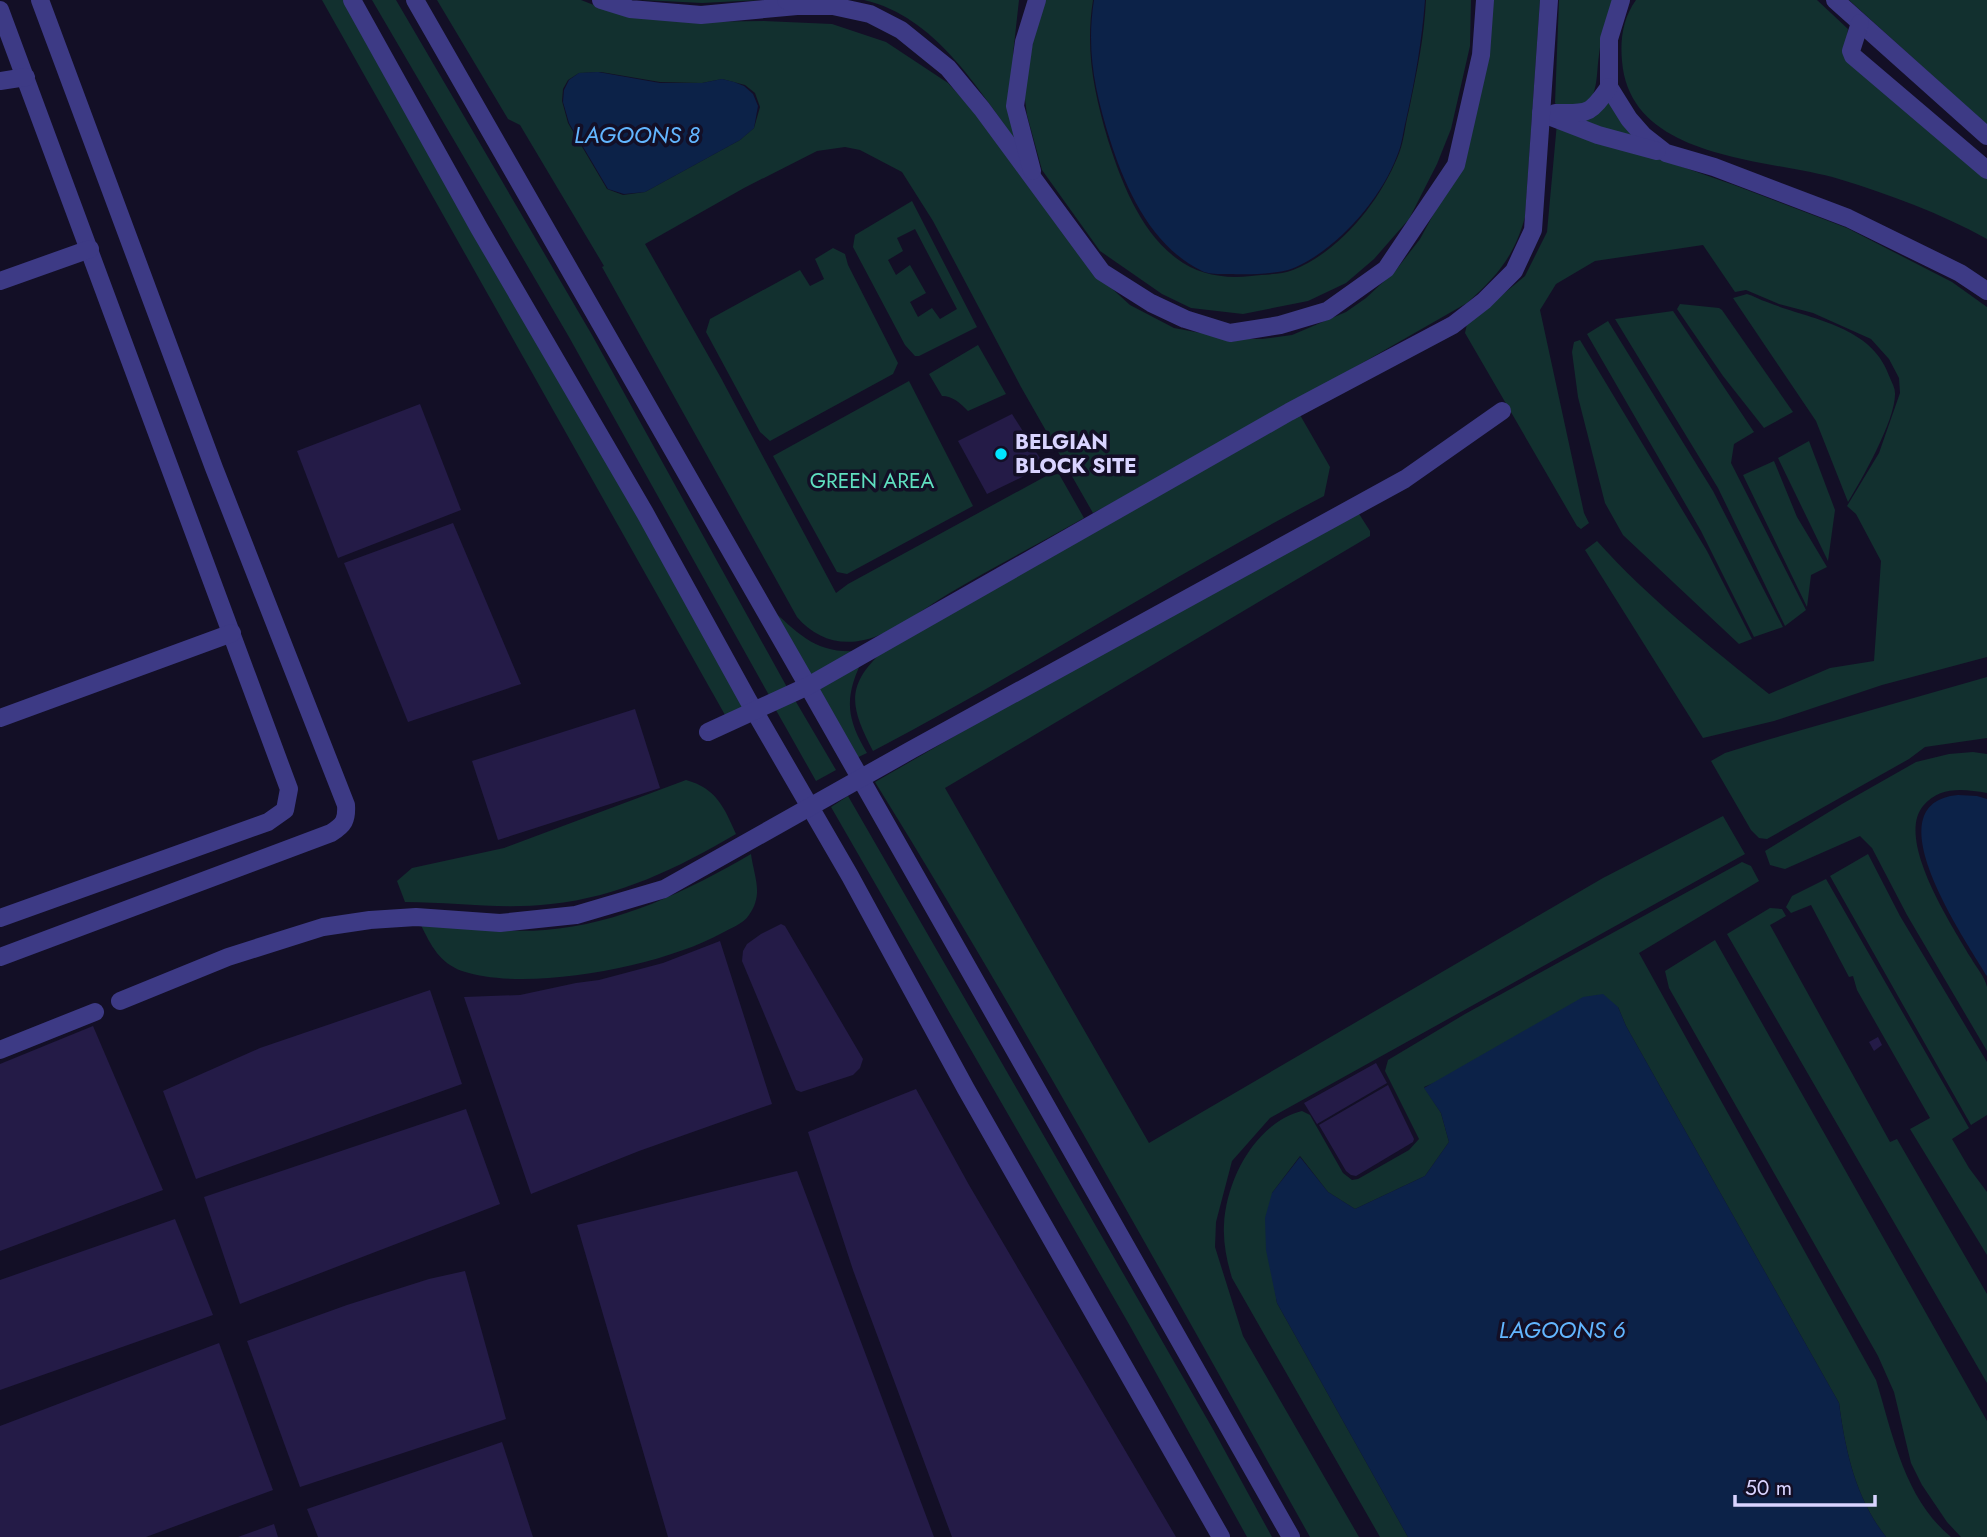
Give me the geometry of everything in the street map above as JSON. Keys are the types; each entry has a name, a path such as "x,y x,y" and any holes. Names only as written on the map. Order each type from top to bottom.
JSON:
{"street":[{"path":"0,957 331,833 347,819 346,805 214,468 40,0"},
{"path":"352,0 479,228 645,513 754,711 850,876 966,1089 1221,1537"},
{"path":"415,0 1291,1537"},
{"path":"601,0 630,9 701,15 792,3 833,6 870,14 901,30 948,68 982,108 1102,272 1151,303 1185,319 1230,332 1280,325 1327,311 1386,269 1456,165 1481,55 1485,0"},
{"path":"1035,181 1015,106 1024,42 1037,0"},
{"path":"708,732 808,686 1289,412 1454,325 1484,301 1514,271 1533,230 1549,0"},
{"path":"1621,0 1609,39 1609,87 1629,119 1643,135 1666,153"},
{"path":"1835,0 1987,136"},
{"path":"0,10 289,789 285,810 268,822 0,918"},
{"path":"1860,23 1851,51 1853,56 1987,170"},
{"path":"0,81 26,77"},
{"path":"1541,113 1583,114 1596,106 1609,87"},
{"path":"1541,113 1598,135 1714,167 1848,218 1959,273 1987,291"},
{"path":"0,281 90,249"},
{"path":"120,1002 228,957 323,927 416,917 499,923 576,915 664,889 1405,479 1502,411"},
{"path":"0,718 232,633"},
{"path":"0,1050 94,1012"}],"green space":[{"path":"322,0 349,0 750,708 725,715"},
{"path":"372,0 396,0 592,335 788,689 770,697 569,337"},
{"path":"437,0 581,0 599,7 680,22 764,21 832,24 886,42 948,83 982,120 1097,275 1130,305 1174,328 1233,339 1262,339 1292,335 1346,312 1366,298 1396,270 1420,239 1464,158 1493,0 1540,0 1525,217 1516,244 1496,274 1467,303 1198,457 1093,513 1021,387 933,221 902,172 860,150 845,147 817,151 744,188 645,244 721,378 836,593 1048,475 1059,474 1084,518 965,584 896,627 875,637 854,642 835,641 819,635 797,617 602,267 604,266 520,125 508,119","holes":["601,72 660,82 702,83 722,79 745,85 755,93 760,107 754,128 740,140 645,192 623,195 607,189 568,123 562,101 563,89 568,80 579,73"]},
{"path":"642,0 760,0 702,3"},
{"path":"864,0 1019,0 1013,54 1018,143 970,78 933,38 890,9"},
{"path":"1040,0 1093,0 1090,37 1095,88 1108,140 1133,204 1152,234 1176,258 1202,272 1221,276 1278,274 1293,270 1327,251 1369,208 1390,174 1402,145 1420,55 1426,0 1471,0 1470,46 1451,129 1437,164 1409,219 1374,259 1346,283 1308,301 1243,314 1191,308 1162,294 1100,251 1042,170 1027,115 1024,92"},
{"path":"1559,0 1613,0 1601,41 1595,89 1585,108 1559,107 1555,103"},
{"path":"1636,0 1817,0 1848,29 1845,50 1987,178 1987,239 1933,213 1858,185 1810,172 1741,159 1707,150 1675,137 1649,119 1631,94 1622,61 1622,45 1625,21"},
{"path":"1849,0 1987,0 1987,125"},
{"path":"1609,88 1662,151 1567,123"},
{"path":"1557,123 1847,228 1952,282 1987,307 1987,657 1882,685 1774,721 1703,738 1585,550 1597,541 1658,602 1769,694 1830,668 1874,661 1881,561 1856,514 1847,506 1879,453 1900,393 1899,378 1889,359 1871,339 1813,313 1779,304 1746,290 1735,292 1703,245 1595,261 1556,284 1540,310 1584,513 1589,523 1581,529 1465,333 1467,324 1525,276 1547,232"},
{"path":"912,201 977,327 915,356 905,345 853,247 855,235","holes":["915,229 957,309 940,319 932,308 918,317 910,302 926,293 910,265 896,275 888,260 903,251 897,238"]},
{"name":"GREEN AREA","path":"833,248 845,254 848,265 898,363 893,374 770,441 760,432 706,332 710,319 800,270 810,286 824,279 815,259"},
{"path":"1747,294 1839,327 1870,346 1882,360 1895,389 1894,404 1877,449 1848,502 1816,421 1733,298"},
{"path":"1680,304 1722,310 1793,412 1764,428 1723,376 1677,309"},
{"path":"1673,311 1754,432 1734,444 1731,463 1806,610 1785,626 1718,488 1615,319"},
{"path":"1608,321 1713,491 1783,627 1754,637 1701,531 1587,334"},
{"path":"1580,340 1707,551 1752,639 1739,644 1623,535 1605,503 1578,397 1572,352 1574,342"},
{"path":"978,345 1006,394 968,411 953,399 942,396 929,374"},
{"name":"GREEN AREA","path":"909,381 973,506 847,574 837,572 773,456"},
{"path":"1300,415 1330,467 1324,496 1210,558 986,689 873,751 860,722 855,698 862,676 883,651"},
{"path":"1809,441 1835,510 1828,561 1778,458"},
{"path":"1774,461 1797,517 1827,567 1811,575 1807,607 1743,475"},
{"path":"1354,506 1370,531 1370,536 945,788 1149,1143 1603,878 1723,816 1745,854 1270,1118 1232,1161 1216,1222 1215,1247 1243,1336 1359,1537 1310,1537 1042,1063 875,782"},
{"path":"769,607 808,640 830,649 858,651 812,681"},
{"path":"861,663 852,687 850,709 855,730 867,753 852,760 815,685"},
{"path":"1987,677 1987,738 1925,747 1909,759 1767,839 1759,838 1751,830 1711,761 1725,753 1767,740"},
{"path":"792,695 836,770 816,781 772,703"},
{"path":"1949,754 1987,754 1987,793 1952,790 1937,795 1923,806 1916,821 1916,840 1930,883 1986,983 1987,1051 1907,915 1872,848 1860,836 1785,869 1770,865 1765,851 1916,762"},
{"path":"686,780 712,793 723,807 736,834 647,879 600,895 533,906 405,902 397,881 412,868 504,848"},
{"path":"848,796 1214,1431 1272,1537 1247,1537 1130,1326 831,807"},
{"path":"751,854 756,878 756,900 746,918 737,926 666,956 594,973 522,979 489,977 462,971 442,958 421,925 530,931 573,927 652,904"},
{"path":"1868,854 1900,916 1987,1062 1987,1115 1971,1125 1830,876"},
{"path":"1742,862 1751,866 1759,881 1639,953 1876,1380 1895,1444 1911,1485 1935,1521 1951,1537 1886,1537 1876,1522 1854,1473 1839,1403 1626,1026 1618,1007 1424,1087 1441,1113 1449,1142 1425,1176 1355,1209 1328,1192 1300,1156 1272,1193 1277,1303 1408,1537 1380,1537 1232,1278 1224,1225 1230,1190 1237,1172 1257,1140 1285,1117 1302,1111 1310,1115 1343,1173 1352,1180 1409,1150 1419,1139 1385,1071 1388,1060 1465,1014"},
{"path":"1826,879 1969,1128 1952,1139 1987,1192 1987,1255 1910,1129 1930,1118 1857,990 1853,976 1849,977 1811,905 1791,913 1786,907 1792,896"},
{"path":"1770,908 1782,909 1786,916 1770,925 1890,1142 1897,1139 1987,1294 1987,1383 1727,934"},
{"path":"1715,940 1987,1421 1987,1537 1961,1537 1947,1522 1922,1485 1911,1463 1894,1392 1878,1356 1669,988 1665,971"}],"water":[{"path":"1094,0 1425,0 1418,60 1400,147 1390,172 1369,205 1327,248 1312,259 1290,269 1274,273 1213,274 1184,261 1155,232 1143,215 1116,159 1093,71 1091,36"},
{"name":"LAGOONS 8","path":"598,72 660,83 702,83 722,79 734,82 753,94 758,106 754,128 740,140 645,192 624,194 608,189 569,123 563,102 564,90 569,80 579,73"},
{"path":"1958,795 1987,799 1987,976 1945,905 1923,846 1922,822 1933,804"},
{"name":"LAGOONS 6","path":"1603,994 1618,1007 1626,1026 1839,1403 1854,1473 1867,1507 1886,1537 1408,1537 1277,1303 1266,1250 1265,1218 1272,1193 1300,1157 1328,1192 1355,1209 1425,1176 1449,1142 1441,1113 1424,1088 1583,997"}],"building":[{"path":"420,404 461,510 338,558 297,451"},
{"name":"BELGIAN BLOCK SITE","path":"1012,414 1045,466 987,494 958,441"},
{"path":"453,523 521,684 408,722 344,563"},
{"path":"635,709 660,788 498,840 472,761"},
{"path":"781,924 785,926 863,1059 860,1068 853,1075 801,1092 796,1090 742,961 747,944"},
{"path":"720,941 772,1104 639,1151 531,1194 464,997 520,995 599,980 663,963"},
{"path":"430,990 462,1084 196,1179 163,1091 260,1048"},
{"path":"93,1026 163,1190 0,1251 0,1064"},
{"path":"1878,1037 1882,1045 1874,1051 1869,1042"},
{"path":"1376,1063 1387,1083 1317,1124 1304,1103"},
{"path":"1388,1085 1414,1139 1413,1142 1356,1176 1351,1175 1319,1125"},
{"path":"916,1089 969,1185 1176,1537 952,1537 853,1270 808,1132"},
{"path":"466,1109 500,1204 240,1304 204,1197"},
{"path":"797,1171 934,1537 668,1537 577,1225"},
{"path":"175,1219 213,1315 0,1390 0,1280"},
{"path":"465,1271 506,1419 300,1487 247,1341 347,1305 429,1279"},
{"path":"219,1343 273,1490 146,1537 0,1537 0,1426"},
{"path":"502,1442 533,1537 318,1537 307,1509"},
{"path":"274,1524 278,1537 238,1537"}],"place":[{"name":"BELGIAN BLOCK SITE","path":"1001,454"}]}
